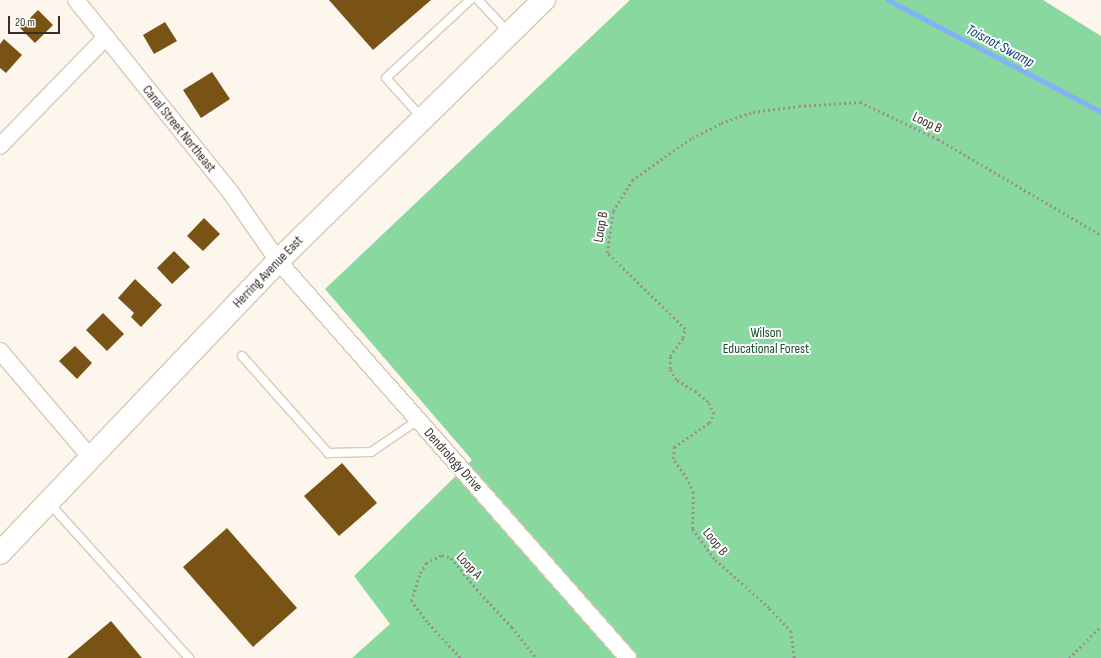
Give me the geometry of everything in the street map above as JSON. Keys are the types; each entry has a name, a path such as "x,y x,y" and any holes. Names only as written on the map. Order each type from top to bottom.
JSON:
{"main road":[{"name":"Herring Avenue East","path":"0,553 278,261 544,0"}],"street":[{"name":"Canal Street Northeast","path":"76,0 231,193 278,261"},
{"path":"0,146 106,37"},
{"name":"Dendrology Drive","path":"278,261 628,658"},
{"path":"0,351 91,458"}],"lane":[{"path":"422,119 386,78 470,0"},
{"path":"478,0 510,33"},
{"path":"242,356 328,453 371,452 418,420"},
{"path":"49,502 189,658"}],"path":[{"name":"Loop B","path":"794,658 791,632 769,608 714,559 692,529 693,493 687,479 673,459 674,447 709,423 714,414 708,402 696,392 676,380 670,369 670,356 683,338 685,329 607,253 612,211 632,180 692,138 721,123 753,112 799,106 860,102 938,139 1101,234"},
{"name":"Loop A","path":"460,658 427,622 411,601 420,573 426,563 442,555 451,558 480,593 512,627 536,658"},
{"path":"1069,658 1101,626"}],"green space":[{"name":"Wilson Educational Forest","path":"630,0 1043,0 1101,36 1101,658 352,658 390,624 354,576 472,460 325,289"}],"building":[{"path":"329,0 431,0 373,50"},
{"path":"38,10 53,25 35,43 20,28"},
{"path":"165,22 177,41 154,54 143,35"},
{"path":"4,39 22,55 6,73 0,68 0,44"},
{"path":"212,72 230,99 201,118 183,90"},
{"path":"204,218 220,234 203,251 187,236"},
{"path":"174,251 190,267 172,284 157,268"},
{"path":"135,279 162,305 141,327 131,317 134,313 118,298"},
{"path":"103,313 124,334 107,351 86,330"},
{"path":"75,346 92,363 77,379 59,361"},
{"path":"342,463 377,503 339,536 304,496"},
{"path":"227,528 297,608 253,647 183,567"},
{"path":"111,621 142,658 67,658"}],"waterway":[{"name":"Toisnot Swamp","path":"888,0 1101,112"}]}
